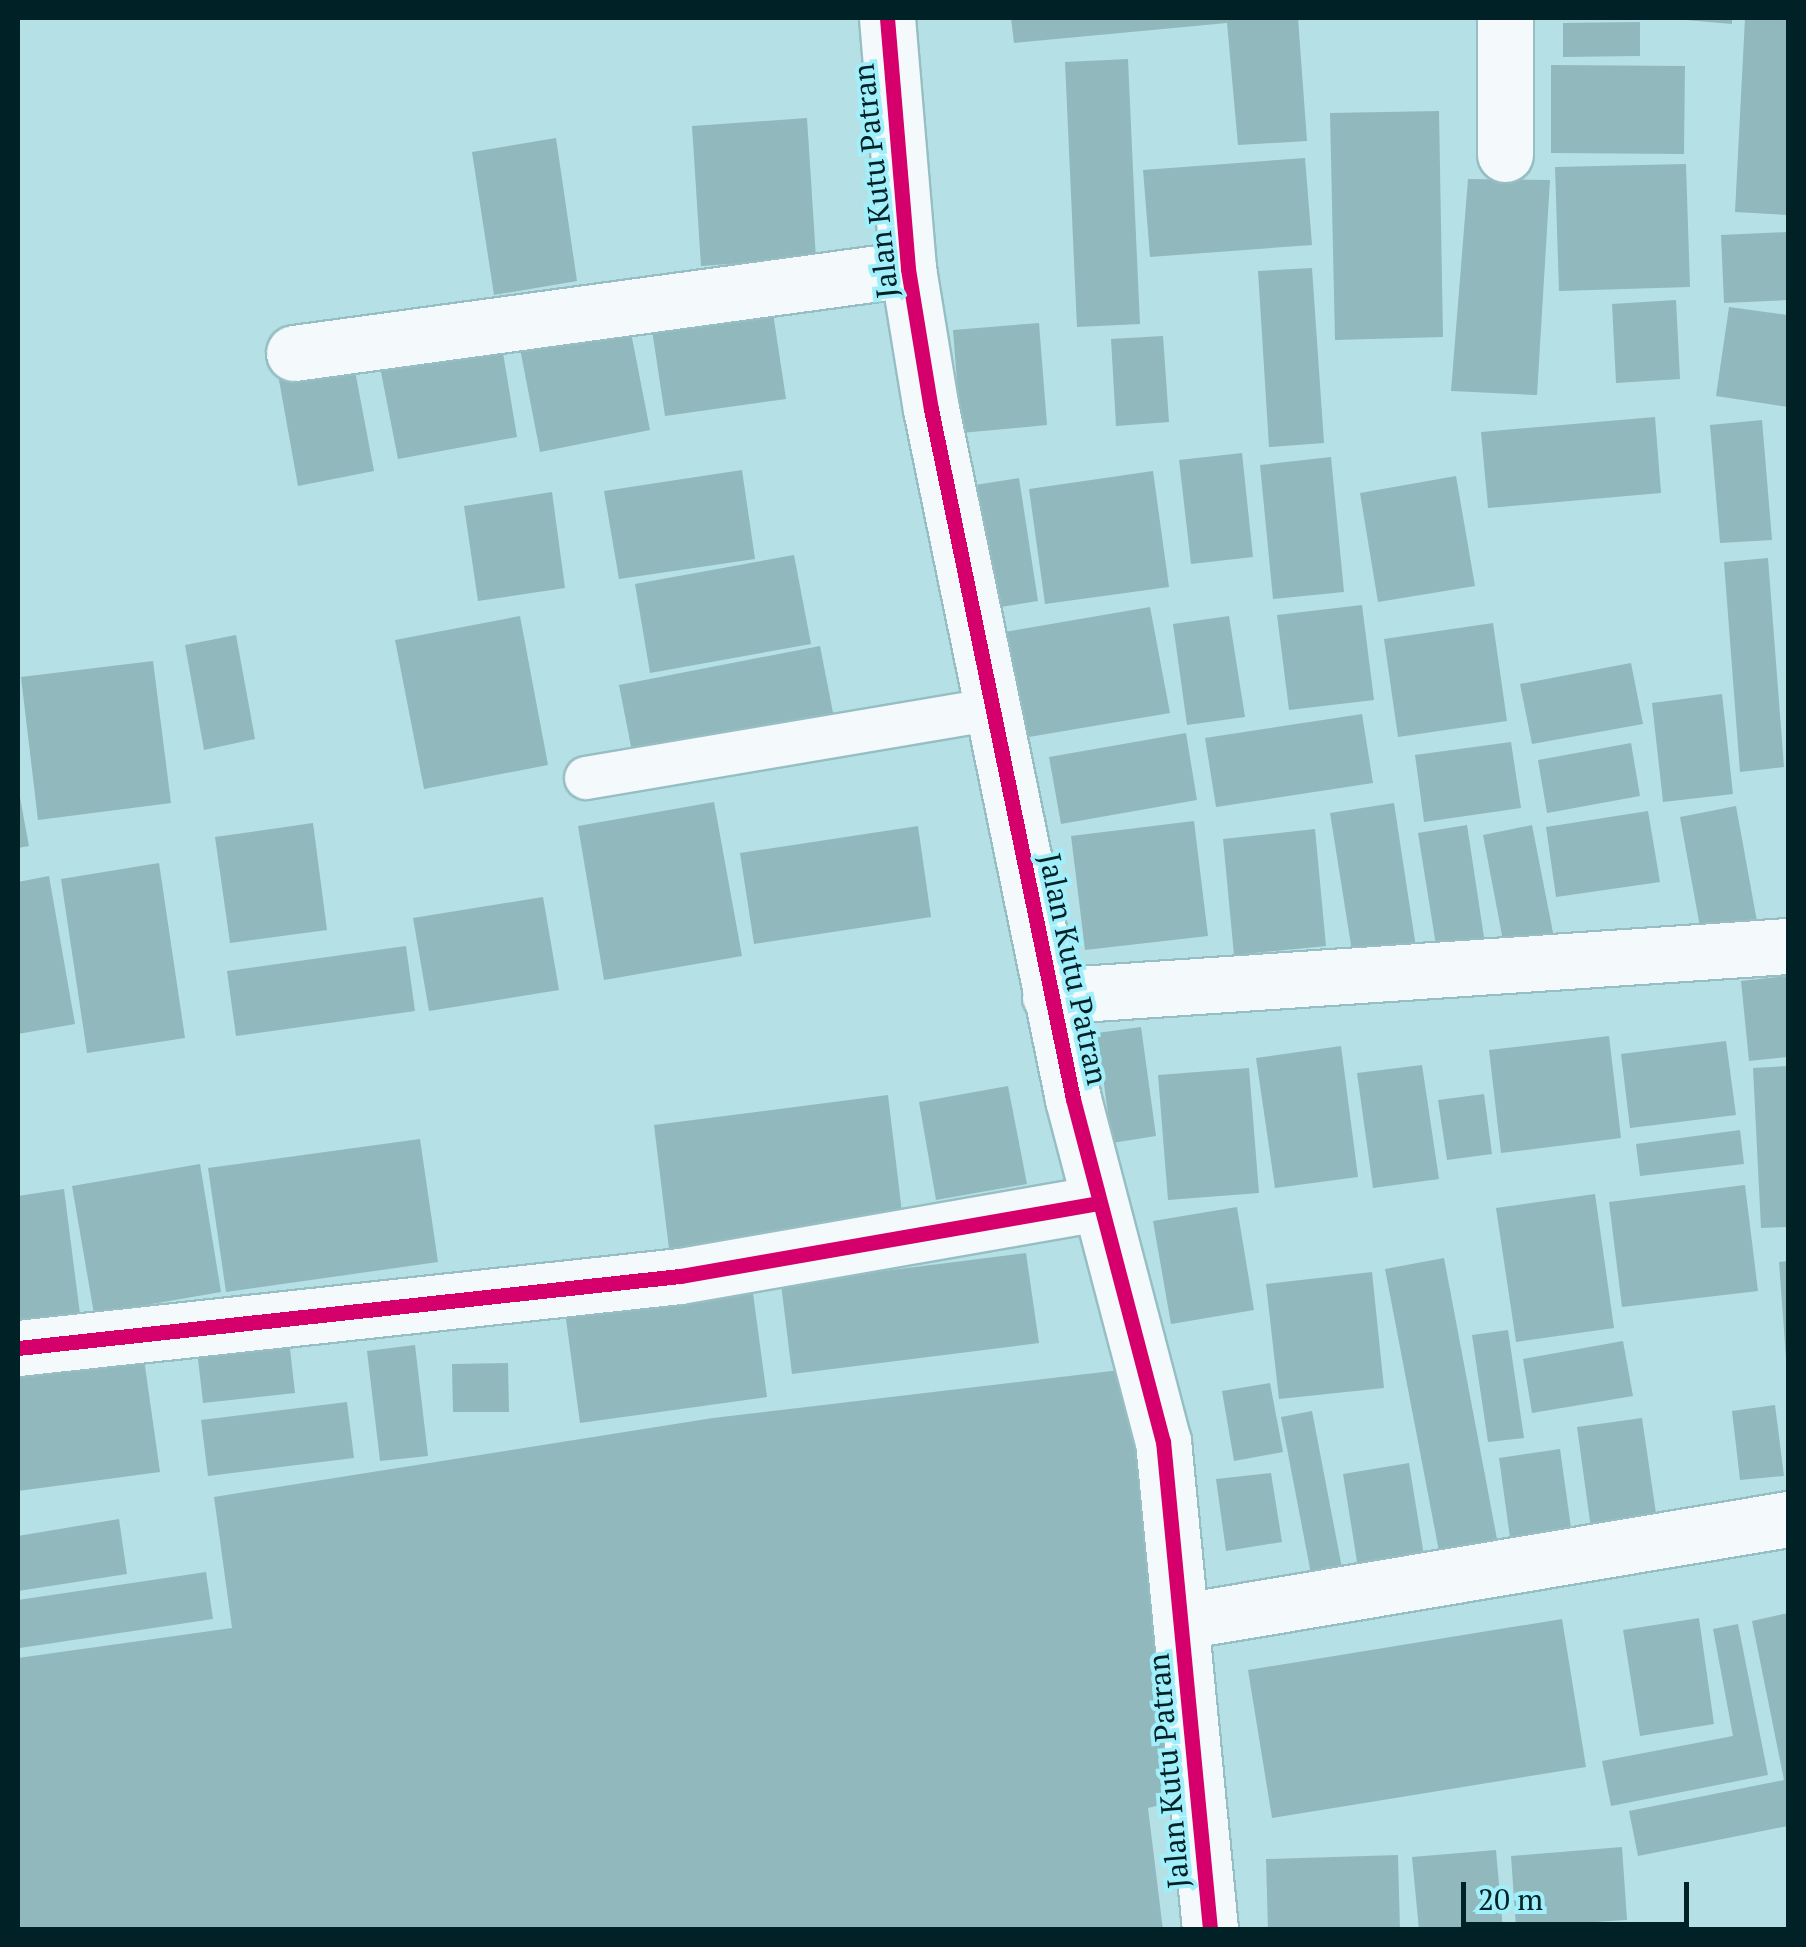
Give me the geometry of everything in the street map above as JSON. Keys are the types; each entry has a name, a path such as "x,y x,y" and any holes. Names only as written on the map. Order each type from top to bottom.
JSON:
{"street":[{"name":"Jalan Kutu Patran","path":"887,18 908,268 992,709 1050,996 1098,1203 1162,1441 1183,1621 1210,1930"},
{"path":"1505,18 1505,154"},
{"path":"294,353 908,268"},
{"path":"1050,996 1788,946"},
{"path":"18,1348 680,1276 1098,1203"},
{"path":"1183,1621 1788,1519"}],"lane":[{"path":"586,778 992,709"}],"building":[{"path":"1011,18 1298,18 1307,141 1238,145 1227,23 1014,43"},
{"path":"1663,18 1732,18 1732,24"},
{"path":"1745,18 1788,18 1788,215 1735,212"},
{"path":"1640,22 1640,56 1563,57 1563,23"},
{"path":"1128,59 1140,324 1077,327 1065,62"},
{"path":"1551,65 1685,66 1684,154 1551,153"},
{"path":"1439,111 1443,337 1335,340 1330,113"},
{"path":"807,118 816,258 701,266 692,126"},
{"path":"556,138 577,281 494,295 472,152"},
{"path":"1305,158 1312,245 1150,257 1143,170"},
{"path":"1686,164 1690,287 1559,291 1555,167"},
{"path":"1468,179 1550,180 1537,395 1451,391"},
{"path":"1788,232 1788,300 1724,303 1721,235"},
{"path":"1312,268 1324,443 1269,447 1258,271"},
{"path":"1676,300 1680,379 1616,383 1612,304"},
{"path":"1729,307 1788,315 1788,407 1716,396"},
{"path":"627,312 650,430 540,452 517,333"},
{"path":"773,313 786,399 665,416 652,330"},
{"path":"1039,323 1047,425 961,433 953,330"},
{"path":"1163,336 1169,422 1116,426 1111,339"},
{"path":"501,341 517,437 398,459 379,362"},
{"path":"352,355 374,471 298,486 277,369"},
{"path":"1655,417 1661,493 1488,508 1481,432"},
{"path":"1762,420 1772,540 1720,543 1710,425"},
{"path":"1242,453 1253,557 1191,564 1179,460"},
{"path":"1331,457 1344,592 1273,599 1260,465"},
{"path":"742,470 755,559 619,579 604,491"},
{"path":"1153,471 1169,587 1045,604 1029,489"},
{"path":"1456,476 1475,586 1378,602 1360,493"},
{"path":"1019,478 1038,601 981,610 962,487"},
{"path":"552,492 565,588 478,601 464,506"},
{"path":"794,555 811,644 650,673 635,584"},
{"path":"1768,558 1784,767 1740,772 1724,562"},
{"path":"1362,605 1374,700 1289,710 1277,615"},
{"path":"1150,607 1170,713 1017,739 999,633"},
{"path":"520,616 548,765 424,789 395,640"},
{"path":"1229,616 1245,717 1187,725 1173,624"},
{"path":"1493,623 1507,721 1398,737 1384,639"},
{"path":"236,635 255,739 204,750 185,645"},
{"path":"820,646 835,723 634,762 619,685"},
{"path":"153,661 171,803 38,820 21,677"},
{"path":"1631,663 1643,724 1532,744 1520,684"},
{"path":"1722,694 1733,794 1663,802 1652,703"},
{"path":"1362,714 1373,783 1216,807 1205,738"},
{"path":"1186,733 1197,800 1061,824 1049,757"},
{"path":"1511,742 1521,808 1424,822 1415,755"},
{"path":"1631,743 1640,796 1547,813 1538,760"},
{"path":"18,787 29,846 18,848"},
{"path":"714,802 742,956 604,980 578,826"},
{"path":"1394,803 1417,954 1354,964 1330,813"},
{"path":"1736,806 1758,927 1702,938 1680,817"},
{"path":"1648,811 1660,882 1556,897 1546,827"},
{"path":"1194,821 1208,936 1085,950 1071,836"},
{"path":"313,823 327,930 230,943 215,837"},
{"path":"1467,825 1487,957 1439,964 1418,833"},
{"path":"1532,825 1555,943 1505,951 1483,835"},
{"path":"918,826 931,917 754,944 740,853"},
{"path":"1315,829 1326,946 1234,955 1223,839"},
{"path":"159,863 185,1038 87,1053 61,879"},
{"path":"49,876 75,1024 18,1034 18,882"},
{"path":"543,897 559,990 429,1011 413,918"},
{"path":"406,946 415,1011 236,1036 227,971"},
{"path":"1788,976 1788,1057 1749,1061 1741,981"},
{"path":"1141,1027 1156,1136 1112,1143 1097,1033"},
{"path":"1609,1036 1621,1138 1501,1153 1489,1050"},
{"path":"1726,1041 1736,1115 1630,1128 1621,1054"},
{"path":"1341,1046 1358,1177 1275,1188 1256,1058"},
{"path":"1422,1065 1439,1179 1373,1188 1357,1073"},
{"path":"1788,1066 1788,1227 1761,1228 1753,1068"},
{"path":"1249,1068 1259,1193 1168,1200 1158,1075"},
{"path":"1008,1086 1027,1184 936,1200 919,1102"},
{"path":"1484,1094 1492,1154 1447,1160 1438,1100"},
{"path":"888,1095 903,1221 669,1249 654,1125"},
{"path":"1740,1130 1744,1164 1640,1176 1636,1144"},
{"path":"420,1139 438,1262 226,1292 208,1168"},
{"path":"200,1164 221,1292 94,1314 72,1186"},
{"path":"1745,1185 1758,1291 1622,1307 1609,1202"},
{"path":"64,1189 80,1314 18,1323 18,1196"},
{"path":"1595,1194 1614,1328 1516,1342 1496,1208"},
{"path":"1237,1207 1254,1310 1171,1324 1153,1221"},
{"path":"1026,1253 1039,1343 792,1374 781,1284"},
{"path":"1444,1258 1500,1555 1442,1567 1385,1269"},
{"path":"1788,1261 1788,1358 1786,1358 1779,1262"},
{"path":"1372,1272 1384,1388 1279,1399 1266,1284"},
{"path":"752,1286 767,1397 580,1423 565,1312"},
{"path":"1508,1330 1524,1438 1488,1442 1472,1335"},
{"path":"289,1340 295,1393 203,1403 197,1350"},
{"path":"1623,1341 1633,1396 1532,1413 1523,1359"},
{"path":"415,1345 428,1456 380,1461 367,1351"},
{"path":"144,1359 160,1472 18,1491 18,1375"},
{"path":"508,1363 509,1412 453,1412 452,1364"},
{"path":"1129,1369 1180,1800 1148,1808 1163,1930 18,1930 18,1658 232,1628 214,1497 713,1418"},
{"path":"1270,1383 1283,1452 1234,1461 1222,1391"},
{"path":"347,1402 354,1458 208,1476 201,1420"},
{"path":"1775,1405 1784,1476 1740,1480 1732,1411"},
{"path":"1312,1411 1342,1568 1311,1574 1281,1417"},
{"path":"1642,1418 1658,1527 1592,1536 1577,1427"},
{"path":"1560,1449 1573,1542 1512,1552 1499,1458"},
{"path":"1409,1463 1425,1562 1359,1574 1343,1474"},
{"path":"1271,1473 1282,1542 1226,1551 1216,1479"},
{"path":"119,1519 127,1574 18,1591 18,1536"},
{"path":"206,1572 213,1619 20,1648 18,1600"},
{"path":"1788,1613 1788,1826 1638,1856 1629,1811 1784,1780 1752,1621"},
{"path":"1699,1618 1714,1724 1640,1736 1623,1630"},
{"path":"1562,1619 1586,1767 1272,1818 1248,1670"},
{"path":"1738,1624 1768,1775 1611,1806 1602,1761 1733,1736 1713,1629"},
{"path":"1622,1847 1627,1920 1516,1927 1511,1856"},
{"path":"1496,1850 1503,1930 1419,1930 1412,1857"},
{"path":"1398,1855 1400,1930 1268,1930 1266,1859"}],"cycle path":[{"path":"887,18 908,269 931,409 1073,1099 1163,1441 1210,1930"},
{"path":"18,1348 680,1276 1098,1203"}]}
